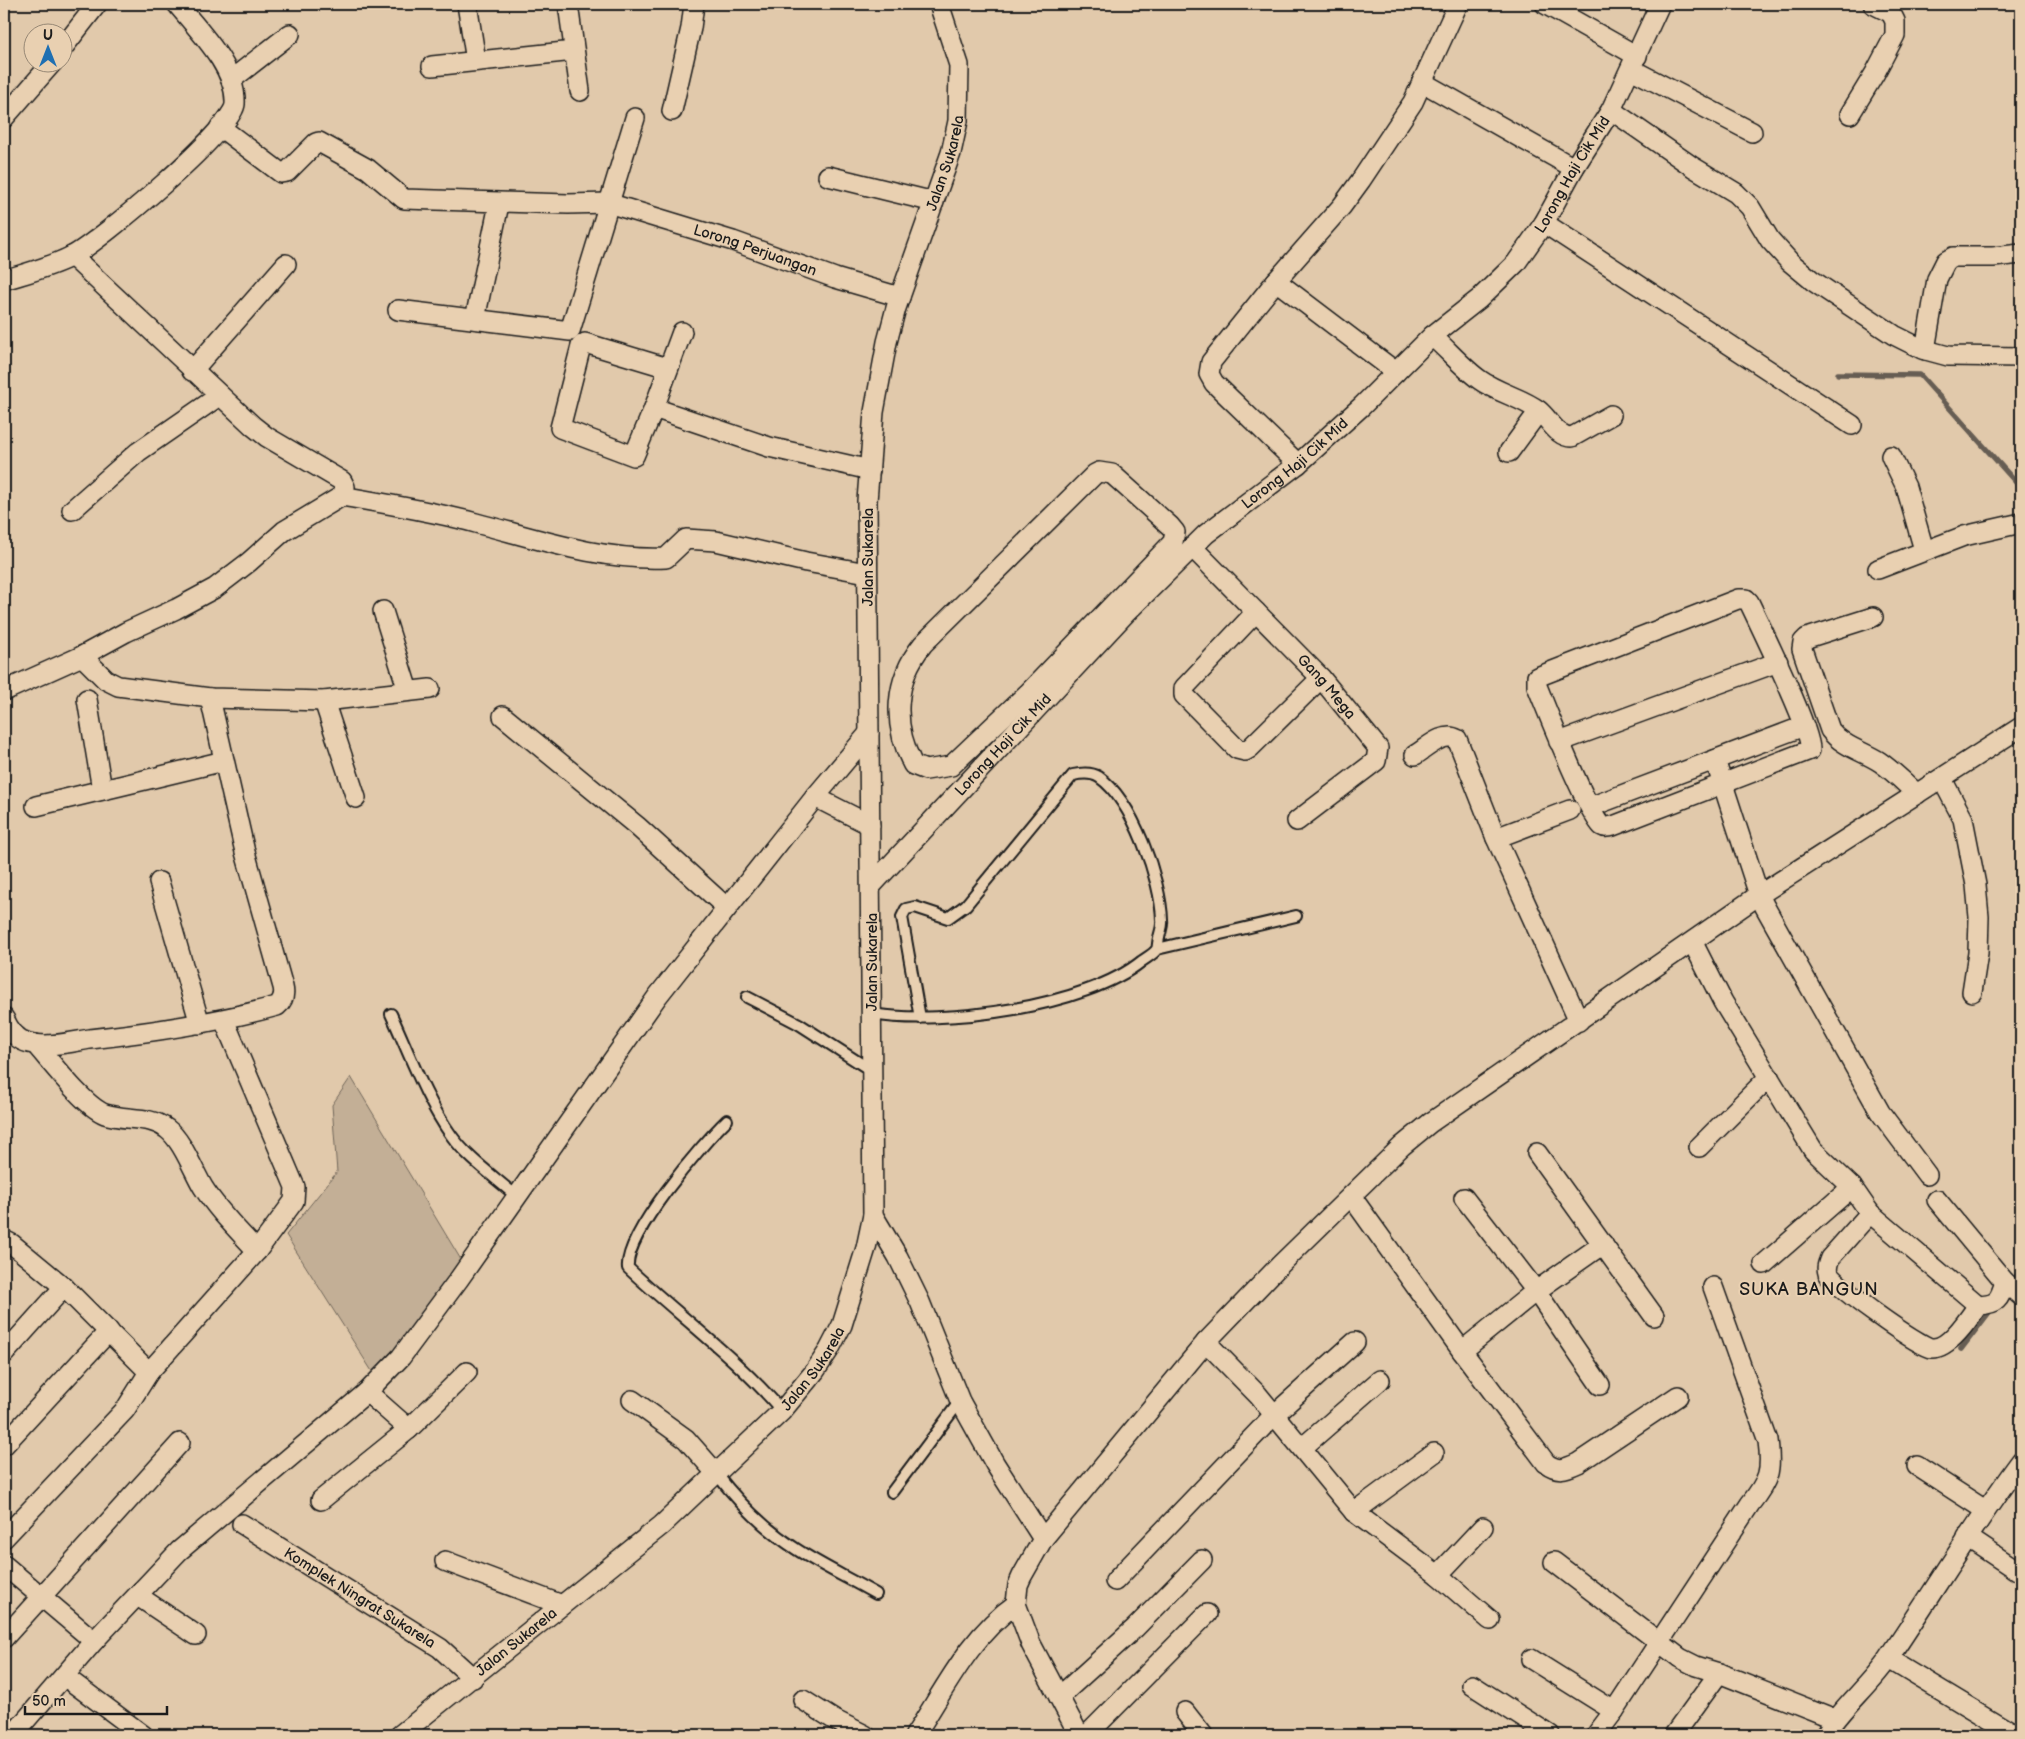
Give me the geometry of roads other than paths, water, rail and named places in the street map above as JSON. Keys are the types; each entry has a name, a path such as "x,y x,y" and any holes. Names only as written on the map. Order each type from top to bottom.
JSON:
{"street":[{"path":"72,37 97,4"},
{"path":"4,280 72,256 97,240 206,144 232,114 235,106 231,80 218,55 177,4"},
{"path":"467,4 476,61"},
{"path":"568,4 580,91"},
{"path":"672,112 691,28 694,4"},
{"name":"Jalan Sukarela","path":"408,1733 662,1525 782,1411 815,1371 842,1325 866,1248 873,1215 872,885 868,696 867,501 879,380 887,342 900,297 956,136 960,107 958,65 940,4"},
{"path":"1298,464 1214,383 1209,374 1211,362 1276,281 1342,206 1361,180 1413,102 1458,4"},
{"path":"1545,4 1634,62 1752,132"},
{"name":"Lorong Haji Cik Mid","path":"872,885 1126,613 1192,547 1206,534 1298,464 1432,336 1495,285 1516,263 1544,223 1574,168 1611,110 1660,4"},
{"path":"1850,114 1875,74 1896,30 1891,13 1873,4"},
{"path":"231,80 290,34"},
{"path":"432,66 574,51"},
{"path":"4,118 44,72"},
{"path":"1422,82 1574,168"},
{"path":"1611,110 1693,167 1736,193 1750,206 1770,240 1790,262 1813,281 1894,335 1923,350 1948,356 2021,357"},
{"path":"398,310 570,330 635,118"},
{"path":"220,127 281,173 287,172 316,142 319,142 368,169 404,199 568,204 606,208"},
{"path":"828,176 934,202"},
{"path":"424,206 498,209 606,208"},
{"name":"Lorong Perjuangan","path":"606,208 733,241 835,278 900,297"},
{"path":"475,319 498,209"},
{"path":"1544,223 1852,425"},
{"path":"1923,350 1937,279 1946,261 1954,257 1993,257 2021,254"},
{"path":"4,691 82,656 216,588 284,531 342,496 346,487 342,481 267,437 192,371 72,256"},
{"path":"192,371 286,264"},
{"path":"1276,281 1396,372"},
{"path":"668,368 585,343 582,346 559,427 562,430 633,456 654,408 682,332"},
{"path":"1432,336 1480,380 1520,398 1540,412 1560,435 1572,437 1611,415"},
{"path":"72,510 138,452 219,396"},
{"path":"654,408 769,447 870,470"},
{"path":"1510,452 1540,412"},
{"path":"1891,456 1906,487 1924,550"},
{"path":"1103,472 1112,474 1173,529 1175,535 1173,542 1114,606 1028,693 951,766 926,770 913,765 902,740 899,696 907,668 923,644 1095,474 1103,472"},
{"path":"342,496 474,522 565,547 657,559 666,558 686,539 716,541 806,562 867,573"},
{"path":"1878,569 1964,536 2021,523"},
{"name":"Gang Mega","path":"1192,547 1321,678 1378,748 1378,757 1372,765 1297,821"},
{"path":"1738,598 1746,599 1749,602 1778,662 1804,726 1810,750 1609,827 1600,824 1590,807 1559,742 1537,686 1537,677 1738,598"},
{"path":"383,611 408,690"},
{"path":"1256,612 1184,688 1184,695 1237,749 1245,751 1250,748 1321,678"},
{"path":"1873,617 1807,638 1803,642 1802,649 1830,730 1840,741 1880,763 1916,794"},
{"path":"82,656 106,680 118,686 210,698 324,700 430,689"},
{"path":"1559,742 1778,662"},
{"path":"868,696 899,696"},
{"path":"4,1018 15,1036 35,1044 156,1032 224,1020 277,1006 281,1003 284,993 245,852 210,698"},
{"path":"87,699 102,790"},
{"path":"324,700 356,798"},
{"path":"503,716 637,826 727,908"},
{"path":"1590,807 1804,726"},
{"path":"1079,1735 1031,1644 1016,1604 1018,1585 1043,1539 1206,1342 1280,1265 1402,1146 1430,1123 1759,895 2021,727"},
{"path":"13,1735 94,1640 179,1551 367,1392 401,1357 459,1279 657,997 815,797 869,733"},
{"path":"1416,755 1443,737 1449,736 1457,740 1496,838 1579,1021"},
{"path":"1715,760 1759,895 1880,1112 1927,1175"},
{"path":"36,806 224,761"},
{"path":"1942,779 1963,819 1976,885 1979,917 1978,944 1972,992"},
{"path":"815,797 870,826"},
{"path":"1496,838 1570,810"},
{"path":"159,882 200,1024"},
{"path":"1693,942 1723,1002 1813,1150 1852,1187 1870,1213 1978,1305 1996,1302 2000,1296 2012,1288 1937,1200"},
{"path":"4,1538 125,1410 150,1372 257,1251 294,1201 296,1191 257,1094 224,1020"},
{"path":"35,1044 97,1110 114,1116 154,1121 169,1130 204,1188 223,1213 257,1251"},
{"path":"1699,1147 1768,1076"},
{"path":"1537,1153 1654,1316"},
{"path":"1764,1264 1852,1187"},
{"path":"1351,1196 1546,1463 1555,1470 1566,1469 1578,1463 1678,1396"},
{"path":"1464,1198 1536,1291 1600,1385"},
{"path":"1870,1213 1830,1258 1827,1264 1828,1274 1840,1285 1910,1339 1932,1348 1944,1345 1962,1328 1978,1305"},
{"path":"873,1215 898,1257 920,1302 960,1401 995,1464 1043,1539"},
{"path":"4,1240 12,1244 64,1288 150,1372"},
{"path":"1462,1350 1536,1291 1603,1244"},
{"path":"4,1354 64,1288"},
{"path":"1596,1735 1614,1711 1658,1641 1750,1504 1764,1486 1769,1467 1768,1441 1713,1288"},
{"path":"4,1445 109,1331"},
{"path":"1206,1342 1258,1395 1354,1512 1438,1575 1490,1620"},
{"path":"1115,1581 1274,1415 1355,1342"},
{"path":"322,1500 410,1429 467,1372"},
{"path":"1302,1448 1380,1380"},
{"path":"367,1392 410,1429"},
{"path":"632,1400 686,1439 716,1473"},
{"path":"4,1638 180,1443"},
{"path":"1354,1512 1434,1453"},
{"path":"1825,1735 1835,1719 1889,1659 1967,1537 2021,1460"},
{"path":"1917,1466 1985,1510"},
{"name":"Komplek Ningrat Sukarela","path":"242,1524 440,1648 473,1678"},
{"path":"1438,1575 1483,1527"},
{"path":"1967,1537 2021,1573"},
{"path":"1059,1697 1135,1628 1202,1560"},
{"path":"445,1561 562,1605"},
{"path":"1554,1562 1680,1658 1696,1666 1719,1673 1835,1719"},
{"path":"4,1565 94,1640"},
{"path":"138,1596 196,1636"},
{"path":"915,1735 973,1646 999,1616 1016,1604"},
{"path":"1087,1735 1206,1614"},
{"path":"1531,1659 1614,1711"},
{"path":"1889,1659 2015,1735"},
{"path":"1674,1735 1719,1673"},
{"path":"64,1676 143,1735"},
{"path":"1472,1685 1550,1735"},
{"path":"803,1700 833,1719 865,1735"},
{"path":"1185,1712 1203,1735"}],"lane":[{"path":"920,1018 902,917 906,909 915,907 948,918 958,912 966,905 1073,775 1090,773 1099,777 1113,792 1135,824 1147,851 1159,890 1163,922 1157,949"},
{"path":"872,1014 920,1018 1025,1008 1076,994 1128,973 1157,949 1296,916"},
{"path":"748,997 799,1024 872,1071"},
{"path":"391,1014 436,1111 452,1136 464,1150 516,1196"},
{"path":"727,1120 709,1138 675,1179 651,1214 629,1258 628,1268 664,1302 703,1334 765,1392 782,1411"},
{"path":"892,1492 960,1401"},
{"path":"716,1473 739,1502 796,1549 876,1594"}],"waterway":[{"path":"1838,374 1920,375 2021,488"},
{"path":"2011,1284 2021,1271"},
{"path":"1961,1349 1993,1307"}],"district":[{"name":"SUKA BANGUN","path":"1809,1289"}]}
